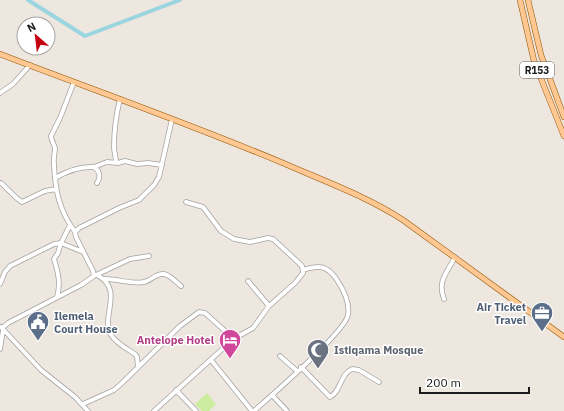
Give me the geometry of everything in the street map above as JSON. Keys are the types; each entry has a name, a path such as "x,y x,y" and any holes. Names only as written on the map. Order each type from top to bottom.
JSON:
{"main road":[{"name":"R153","path":"520,0 534,61 564,136"},
{"name":"R153","path":"528,0 541,55 564,117"},
{"path":"0,54 225,139 372,202 403,220 564,337"}],"street":[{"path":"0,93 13,84 30,65"},
{"path":"74,82 60,118 51,136 55,148 54,157 56,189 59,202 75,232 95,276 103,279 144,282 162,274 167,275 181,286"},
{"path":"116,162 114,137 120,100"},
{"path":"75,232 79,228 119,208 139,200 158,181 172,119"},
{"path":"55,178 67,171 74,169 94,168 102,163 125,161 137,164 148,163 162,165"},
{"path":"94,168 100,176 97,183"},
{"path":"1,183 18,200 22,202 45,191 56,189"},
{"path":"154,411 234,339 253,328 269,306 302,276 303,270 299,263 273,239 268,238 250,242 234,239 221,231 203,207 186,202"},
{"path":"63,294 54,258 59,251 61,243 70,225"},
{"path":"0,284 7,269 15,263 34,255 50,245 61,243 84,252"},
{"path":"0,349 2,328 8,323 95,276 130,259 149,256"},
{"path":"444,299 441,292 441,285 455,257"},
{"path":"211,360 253,411 272,395 339,331 347,320 348,309 342,289 330,271 325,268 317,266 303,270"},
{"path":"103,279 109,289 111,299 108,318 109,332 115,340 135,354 137,357 138,367"},
{"path":"248,281 269,306"},
{"path":"57,297 60,284"},
{"path":"83,404 114,390 180,326 198,312 205,313 234,339"},
{"path":"2,328 41,370 83,404 88,411"},
{"path":"280,356 297,371"},
{"path":"301,367 330,397 335,394 345,374 352,369 359,370 379,382"},
{"path":"176,390 196,411"},
{"path":"272,395 287,411"}],"green space":[{"path":"207,393 216,404 209,411 202,411 195,404"}],"waterway":[{"path":"28,0 85,36 180,0"}],"place":[{"name":"Air Ticket Travel","path":"542,332"},
{"name":"Ilemela Court House","path":"38,342"},
{"name":"Antelope Hotel","path":"230,360"},
{"name":"Istiqama Mosque","path":"318,370"}]}
